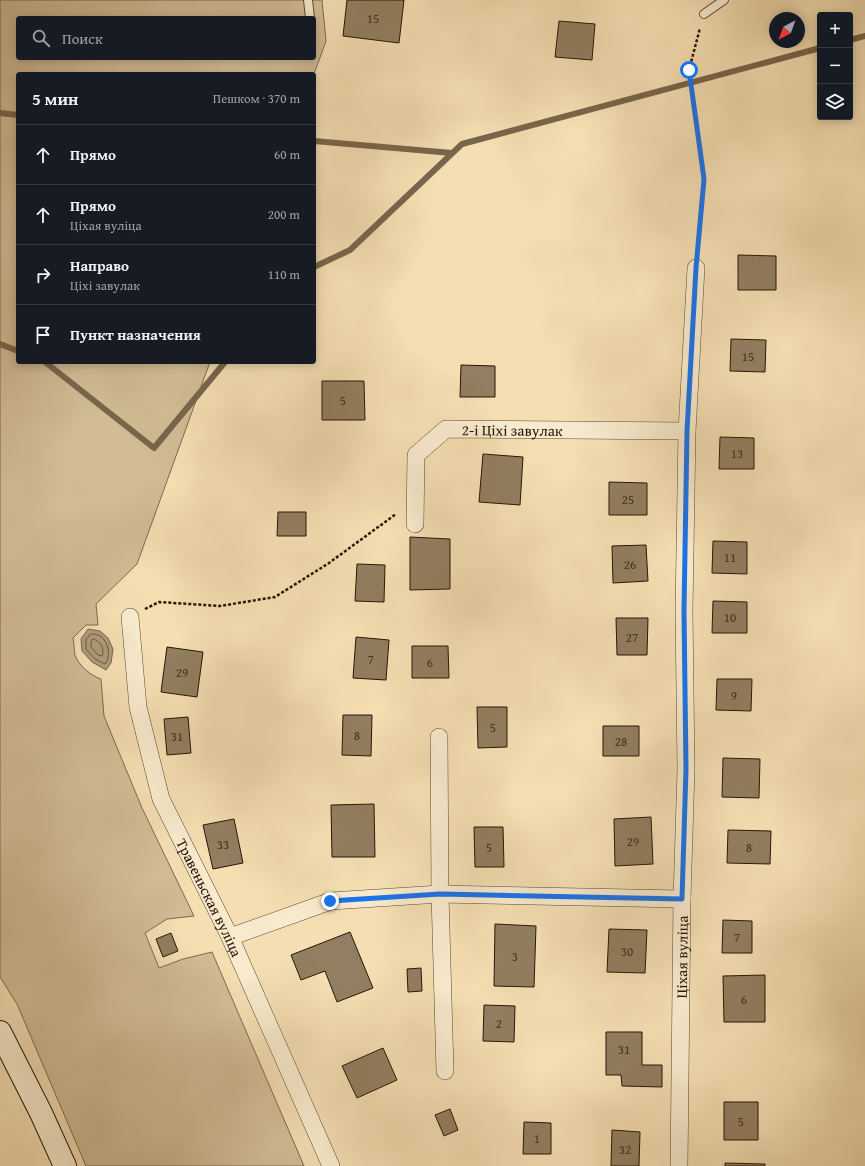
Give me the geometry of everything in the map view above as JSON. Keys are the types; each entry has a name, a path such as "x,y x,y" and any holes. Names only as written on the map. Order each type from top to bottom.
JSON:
{"main road":[{"path":"0,1032 41,1112 65,1166"}],"street":[{"name":"Ціхая вуліца","path":"679,1166 682,899 686,769 684,611 687,431 696,268"},
{"name":"2-і Ціхі завулак","path":"415,524 416,455 446,429 687,431"},
{"name":"Травеньская вуліца","path":"130,617 138,707 161,800 230,937 331,1166"},
{"path":"439,737 440,894 444,1072"},
{"path":"230,937 330,901 440,894 682,899"}],"lane":[{"path":"308,0 310,16"},
{"path":"704,14 724,0"}],"path":[{"path":"696,268 704,179 689,70 704,14"},
{"path":"130,617 159,602 220,606 274,597 329,563 416,499"}],"shaded area":[{"path":"0,0 322,0 326,41 315,72 16,72 16,364 209,364 137,564 96,604 98,625 86,625 73,638 74,651 77,659 85,670 101,679 104,716 142,808 194,916 167,919 145,933 159,968 183,959 212,952 304,1166 86,1166 17,1004 0,977"}],"water":[{"path":"88,629 100,631 108,638 113,649 111,663 106,670 92,662 82,651 81,639"}],"building":[{"path":"347,0 404,0 399,43 343,36"},
{"path":"559,21 595,24 592,60 555,57"},
{"path":"738,255 776,256 776,290 738,290"},
{"path":"731,339 766,340 765,372 730,371"},
{"path":"461,365 495,366 495,397 460,397"},
{"path":"322,381 364,381 365,420 322,420"},
{"path":"720,437 754,438 754,469 719,469"},
{"path":"483,454 523,457 520,505 479,502"},
{"path":"609,482 647,483 647,515 609,515"},
{"path":"278,512 306,512 306,536 277,536"},
{"path":"410,537 450,539 450,589 410,590"},
{"path":"713,541 747,542 747,574 712,573"},
{"path":"646,545 648,581 613,583 612,546"},
{"path":"357,564 385,565 384,602 355,601"},
{"path":"713,601 747,602 747,633 712,633"},
{"path":"616,618 648,618 647,655 617,655"},
{"path":"356,637 389,640 386,680 353,678"},
{"path":"412,646 448,646 449,678 412,678"},
{"path":"167,647 203,652 197,697 161,692"},
{"path":"717,679 752,679 751,711 716,710"},
{"path":"477,707 507,707 507,747 478,748"},
{"path":"343,715 372,715 371,756 342,755"},
{"path":"188,717 191,753 167,755 164,719"},
{"path":"603,726 639,726 639,756 603,756"},
{"path":"723,758 760,759 759,798 722,797"},
{"path":"374,804 375,857 332,857 331,805"},
{"path":"651,817 653,864 615,866 614,819"},
{"path":"234,819 243,863 213,869 203,825"},
{"path":"474,827 503,827 504,867 475,867"},
{"path":"728,830 771,831 770,864 727,863"},
{"path":"723,920 752,921 752,953 722,953"},
{"path":"495,924 536,926 534,987 494,986"},
{"path":"609,929 647,930 645,973 607,972"},
{"path":"350,932 373,988 337,1002 325,971 301,980 291,955"},
{"path":"171,933 178,951 163,957 156,939"},
{"path":"421,968 422,991 408,992 407,969"},
{"path":"765,975 765,1022 724,1022 723,976"},
{"path":"484,1005 515,1006 514,1042 483,1041"},
{"path":"606,1032 642,1032 642,1065 662,1065 662,1087 622,1086 621,1075 606,1075"},
{"path":"383,1048 397,1080 357,1098 342,1066"},
{"path":"724,1102 758,1102 758,1140 724,1140"},
{"path":"450,1109 458,1130 444,1136 435,1115"},
{"path":"524,1122 551,1123 551,1154 523,1154"},
{"path":"612,1130 640,1132 639,1166 611,1166"},
{"path":"725,1163 765,1164 765,1166 725,1166"}],"waterway":[{"path":"853,39 865,36"},
{"path":"316,266 350,250 462,144 817,49"},
{"path":"0,113 16,115"},
{"path":"316,141 452,153"},
{"path":"0,344 16,350"},
{"path":"48,364 154,448 223,364"}],"route":[{"path":"330,901 440,894 682,899 686,769 684,611 687,431 696,268 704,179 689,70"}]}
